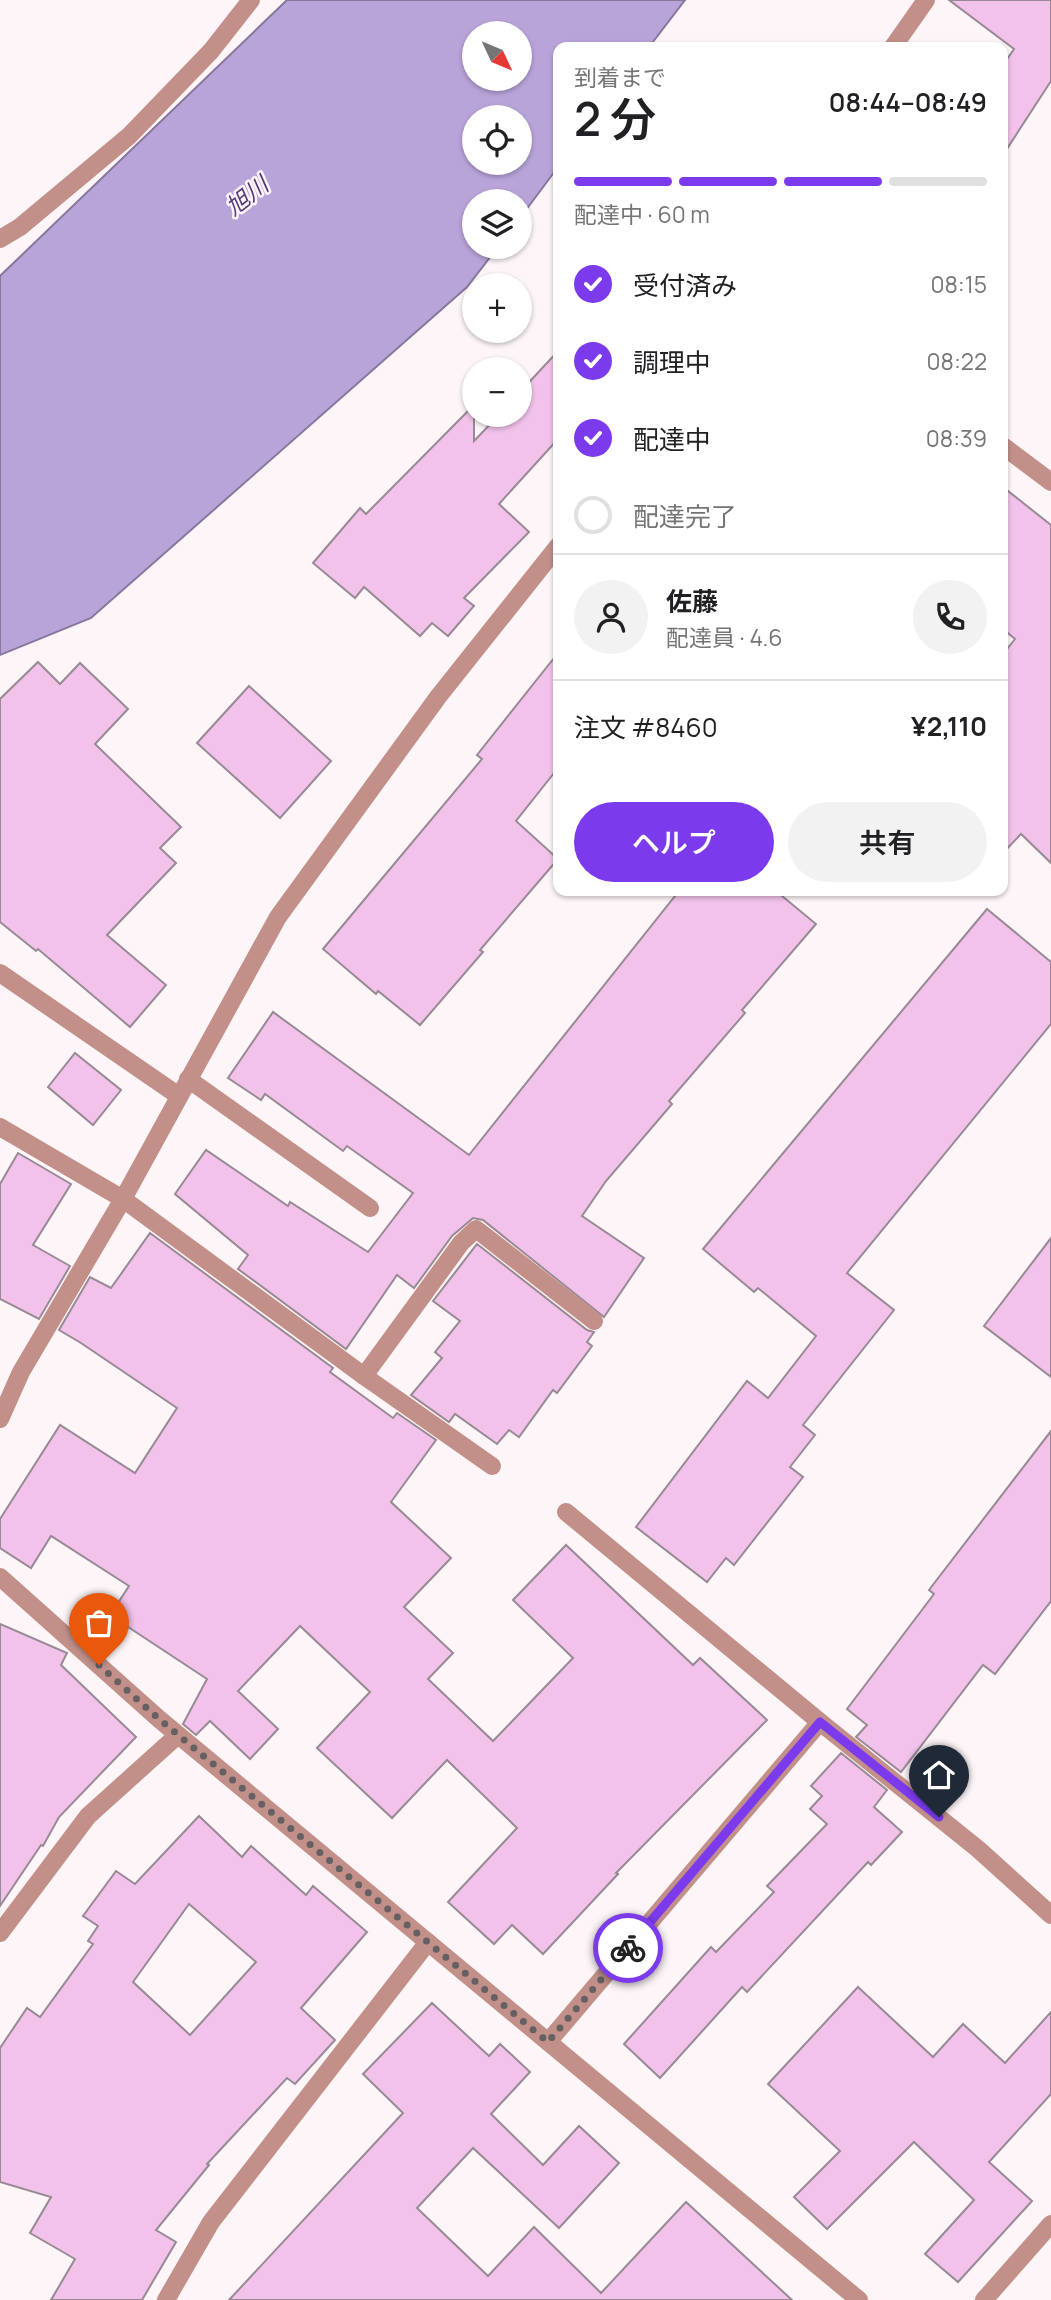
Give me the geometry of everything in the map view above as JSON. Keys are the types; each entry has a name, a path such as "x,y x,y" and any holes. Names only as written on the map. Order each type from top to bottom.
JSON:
{"street":[{"path":"0,240 20,227 129,136 211,51 251,0"},
{"path":"897,42 926,0"},
{"path":"1008,450 1051,482"},
{"path":"0,1419 20,1372 123,1199 278,917 438,697 553,552"},
{"path":"0,973 179,1096"},
{"path":"188,1079 370,1208"},
{"path":"0,1127 123,1199 364,1376 492,1466"},
{"path":"364,1376 461,1242 476,1229 594,1321"},
{"path":"566,1512 978,1849 1051,1914"},
{"path":"0,1577 178,1735 859,2300"},
{"path":"548,2042 820,1722"},
{"path":"0,1933 88,1816 178,1735"},
{"path":"166,2300 211,2222 428,1942"},
{"path":"984,2300 1051,2224"}],"water":[{"name":"旭川","path":"287,0 685,0 653,42 553,42 553,174 532,202 532,189 462,189 462,259 489,259 478,273 462,273 462,291 91,618 0,655 0,276"}],"building":[{"path":"949,0 1051,0 1051,81 1008,147 1008,58 1014,49"},
{"path":"553,356 553,445 499,504 529,532 464,598 474,606 448,636 432,623 420,636 364,587 355,598 313,563 360,508 366,514 462,417 462,427 474,427 474,441 487,427 532,427 532,379"},
{"path":"1008,491 1051,525 1051,863 1021,834 1008,848 1008,648 1015,639 1008,633"},
{"path":"553,659 553,774 516,821 553,854 553,865 420,1025 378,991 376,994 323,949 482,759 477,755"},
{"path":"38,662 60,684 80,663 128,709 95,744 181,827 160,848 176,863 107,935 166,985 130,1027 38,949 36,951 0,922 0,699"},
{"path":"249,686 331,761 280,818 197,743"},
{"path":"675,896 782,896 816,924 742,1010 745,1013 669,1101 672,1104 606,1181 582,1216 644,1258 604,1317 483,1220 473,1218 452,1236 414,1288 397,1275 346,1349 238,1269 248,1255 175,1194 206,1150 288,1206 290,1202 368,1252 413,1193 347,1146 343,1151 265,1094 261,1100 228,1078 273,1012 469,1155"},
{"path":"987,909 1051,962 1051,1024 847,1273 894,1310 803,1425 815,1435 790,1467 803,1477 734,1565 726,1558 707,1582 636,1527 747,1381 768,1398 816,1336 758,1288 754,1292 703,1249"},
{"path":"75,1053 121,1090 93,1125 48,1087"},
{"path":"18,1153 71,1184 33,1245 70,1266 39,1319 0,1299 0,1184"},
{"path":"150,1233 333,1368 330,1372 393,1418 397,1413 436,1440 391,1502 451,1558 404,1607 453,1653 428,1679 493,1741 573,1658 513,1600 566,1545 693,1665 700,1658 767,1720 616,1873 618,1874 543,1954 512,1925 494,1944 448,1902 517,1828 447,1760 392,1818 317,1748 370,1692 300,1626 238,1691 278,1729 250,1759 210,1721 196,1735 183,1724 207,1679 110,1615 129,1586 51,1536 31,1568 0,1548 0,1519 60,1425 135,1473 177,1408 59,1330 90,1277 111,1288"},
{"path":"1051,1238 1051,1377 984,1326"},
{"path":"477,1244 587,1330 594,1332 587,1342 592,1346 557,1393 553,1390 519,1437 509,1430 497,1444 455,1414 449,1422 411,1395 442,1358 435,1352 460,1321 433,1301"},
{"path":"1051,1431 1051,1601 995,1674 983,1665 901,1772 856,1737 867,1725 847,1709 934,1594 929,1590"},
{"path":"0,1624 67,1653 61,1665 136,1737 59,1817 43,1846 41,1845 0,1906"},
{"path":"841,1753 887,1790 874,1807 902,1832 871,1865 868,1862 747,1992 742,1987 660,2078 624,2044 711,1947 716,1952 774,1892 767,1886 827,1824 810,1809 822,1796 811,1786"},
{"path":"199,1816 242,1857 251,1846 306,1895 313,1886 367,1932 301,2008 335,2040 295,2084 287,2078 207,2164 209,2165 156,2230 176,2242 142,2300 51,2300 75,2259 30,2233 51,2197 0,2182 0,2048 27,2008 40,2017 93,1944 88,1941 98,1926 83,1916 116,1871 135,1884","holes":["189,1904 256,1962 190,2035 133,1982"]},
{"path":"858,1987 933,2057 963,2024 1005,2063 1051,2012 1051,2094 989,2162 1032,2201 958,2282 925,2254 974,2200 914,2142 827,2229 794,2197 840,2151 768,2084"},
{"path":"432,2003 489,2056 500,2044 530,2072 491,2114 543,2165 579,2126 619,2163 559,2228 473,2148 417,2208 488,2276 534,2227 601,2293 686,2202 792,2300 229,2300 403,2113 363,2074"}],"way so far":[{"path":"99,1665 159,1719 548,2042 628,1948"}],"route":[{"path":"628,1948 820,1722 939,1817"}]}
